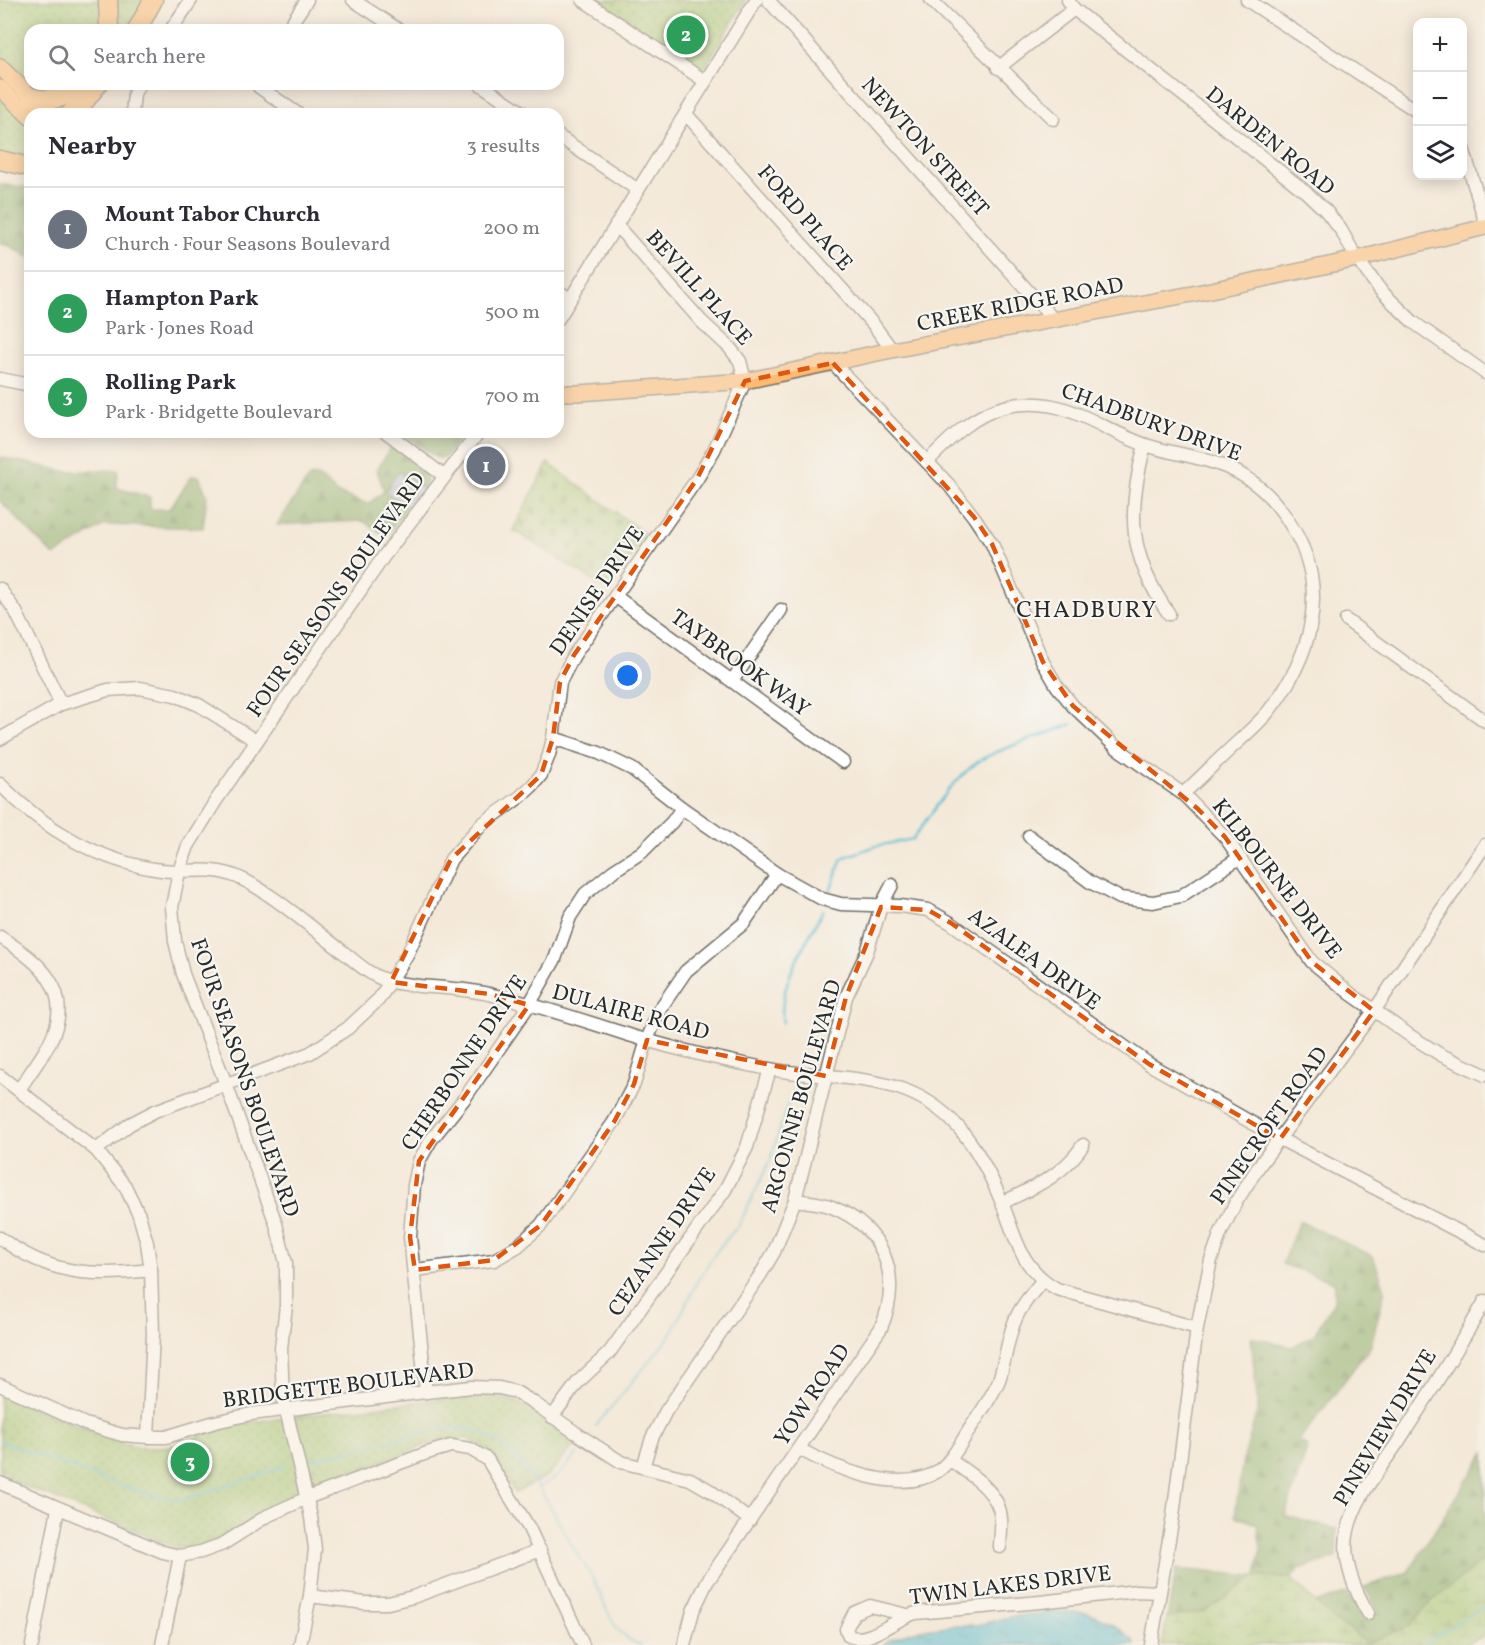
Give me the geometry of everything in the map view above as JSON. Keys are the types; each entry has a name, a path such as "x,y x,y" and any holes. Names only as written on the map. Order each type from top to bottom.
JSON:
{"highway":[{"path":"108,0 110,24"},
{"path":"140,24 153,0"},
{"path":"31,97 40,100 62,98 77,90"},
{"path":"77,108 93,90"},
{"path":"0,159 24,165"}],"main road":[{"path":"0,67 43,108"},
{"path":"0,88 24,111"},
{"name":"CREEK RIDGE ROAD","path":"564,393 745,381 892,350 1192,294 1357,259 1485,227"}],"street":[{"path":"175,24 191,0"},
{"path":"291,24 307,0"},
{"path":"353,0 390,24"},
{"path":"583,0 705,81"},
{"path":"564,309 756,0"},
{"name":"NEWTON STREET","path":"768,0 1054,320"},
{"path":"931,0 998,68 1053,119"},
{"path":"1247,0 1413,109"},
{"path":"998,68 1071,4"},
{"name":"DARDEN ROAD","path":"1071,4 1306,192 1326,211 1341,230 1357,259 1381,291 1413,322 1485,373"},
{"path":"132,108 136,90"},
{"path":"264,90 290,108"},
{"path":"489,90 516,108"},
{"name":"FORD PLACE","path":"686,114 873,324 892,350"},
{"path":"564,140 638,190"},
{"path":"1467,162 1485,221"},
{"name":"BEVILL PLACE","path":"616,225 702,322 729,347 740,361 745,381"},
{"path":"564,295 570,299"},
{"name":"KILBOURNE DRIVE","path":"833,363 949,485 975,517 992,544 1043,662 1072,706 1118,748 1183,794 1225,837 1312,962 1374,1011 1441,1055 1485,1075"},
{"path":"0,379 24,384"},
{"name":"DENISE DRIVE","path":"96,1150 130,1124 155,1111 310,1053 363,1016 379,999 407,955 451,859 482,824 532,786 541,775 553,738 560,682 574,655 697,479 714,450 745,381"},
{"name":"CHADBURY DRIVE","path":"927,462 945,443 983,413 1008,406 1055,405 1078,413 1145,445 1225,466 1252,482 1274,500 1303,545 1312,575 1313,616 1303,655 1288,685 1266,714 1183,794"},
{"path":"394,438 444,476"},
{"name":"FOUR SEASONS BOULEVARD","path":"300,1645 310,1596 315,1549 307,1498 285,1410 281,1348 286,1306 286,1263 276,1224 226,1083 183,974 175,941 172,907 179,871 188,846 256,741 384,556 474,438"},
{"path":"1145,445 1136,478 1133,506 1135,537 1144,568 1156,596 1168,614"},
{"path":"0,589 16,612 61,704"},
{"name":"TAYBROOK WAY","path":"615,596 843,762"},
{"path":"732,681 781,610"},
{"path":"1346,620 1485,721"},
{"path":"0,739 61,704 108,690 149,689 175,695 199,705 256,741"},
{"name":"AZALEA DRIVE","path":"553,738 599,753 632,769 682,808 777,874 822,899 841,904 900,906 928,910 951,923 1149,1064 1280,1140 1485,1245"},
{"name":"DULAIRE ROAD","path":"0,784 32,814 95,852 140,866 179,871 207,870 230,874 252,885 335,946 362,969 391,982 490,994 647,1040 771,1069 904,1090 929,1102 951,1119 971,1140 984,1161 1026,1264 1042,1281 1057,1289 1197,1328"},
{"name":"CHERBONNE DRIVE","path":"426,1392 410,1237 414,1185 419,1161 431,1140 464,1099 529,1005 555,959 570,917 585,894 613,871 642,852 672,822 682,808"},
{"path":"1029,837 1090,882 1120,898 1153,902 1181,896 1239,858"},
{"name":"PINECROFT ROAD","path":"1151,1645 1173,1516 1197,1328 1211,1260 1221,1232 1259,1166 1374,1011 1485,845"},
{"path":"414,1270 494,1260 518,1246 541,1226 614,1122 634,1084 647,1040 660,1009 686,971 744,922 777,874"},
{"name":"ARGONNE BOULEVARD","path":"643,1467 652,1438 666,1411 774,1252 795,1200 846,998 892,885"},
{"path":"0,937 27,955 44,970 55,988 58,1005 58,1023 50,1042 19,1090"},
{"name":"CEZANNE DRIVE","path":"552,1417 578,1382 609,1353 725,1190 747,1147 771,1069"},
{"path":"0,1076 96,1150 124,1186 139,1215 147,1243 151,1270 153,1334 148,1437"},
{"path":"1002,1203 1049,1180 1064,1168 1083,1145"},
{"name":"YOW ROAD","path":"684,1645 693,1611 707,1582 881,1328 889,1310 891,1286 889,1266 874,1237 856,1218 829,1206 795,1200"},
{"path":"0,1238 13,1248 42,1262 69,1270 94,1275 151,1270"},
{"path":"799,1449 846,1472 886,1480 912,1480 928,1477 950,1460 990,1397 998,1381 1017,1317 1042,1281"},
{"name":"PINEVIEW DRIVE","path":"1368,1613 1354,1586 1348,1566 1345,1550 1348,1530 1356,1509 1370,1484 1426,1399 1485,1301"},
{"name":"BRIDGETTE BOULEVARD","path":"0,1385 85,1424 122,1435 148,1437 166,1437 250,1414 472,1387 499,1388 516,1392 621,1462 690,1479 750,1520"},
{"path":"0,1483 163,1552 180,1556 223,1544 267,1516 307,1498 427,1453 451,1446 471,1449 487,1459 499,1476 540,1550 584,1645"},
{"path":"950,1460 984,1486 996,1499 1001,1518 1000,1547"},
{"path":"32,1645 58,1509"},
{"path":"310,1596 365,1603 388,1603 413,1597 540,1550"},
{"path":"162,1645 180,1556"},
{"name":"TWIN LAKES DRIVE","path":"907,1615 862,1640 849,1636 846,1629 854,1613 870,1606 907,1615 1137,1590 1159,1592"}],"highlighted area":[{"path":"833,363 974,517 992,544 1043,662 1073,706 1198,809 1225,837 1312,962 1374,1011 1280,1139 1149,1064 951,923 928,910 881,907 846,997 826,1076 647,1040 634,1084 614,1122 541,1225 494,1260 415,1270 410,1237 419,1161 529,1005 490,994 391,982 451,859 541,775 553,738 560,682 574,655 697,479 745,381"}],"shaded area":[{"path":"399,470 424,489 408,508 384,491"}],"green space":[{"path":"0,0 102,0 104,24 24,24 24,80 0,55"},
{"path":"114,0 146,0 132,24 115,24"},
{"path":"594,0 746,0 703,70"},
{"path":"39,90 62,90 55,92"},
{"path":"0,97 24,120 24,159 0,155"},
{"path":"0,184 24,187 24,254 10,246 0,244"},
{"path":"409,438 461,438 445,458 437,458"},
{"path":"392,444 423,469 427,482 424,489 399,471 385,491 408,508 386,536 363,521 277,525 309,477 318,476 337,493 368,504 384,491 377,470"},
{"path":"0,457 64,471 118,470 117,488 150,497 150,509 169,509 192,476 199,476 207,496 203,528 105,525 54,556 0,501"},
{"path":"548,463 647,535 608,590 513,530"},
{"path":"1299,1221 1373,1256 1385,1289 1371,1346 1299,1441 1308,1446 1285,1516 1337,1529 1336,1558 1299,1569 1291,1578 1256,1576 1261,1549 1257,1524 1235,1516 1242,1464 1258,1408 1251,1337 1292,1347 1314,1335 1334,1301 1334,1282 1282,1264"},
{"path":"0,1393 116,1442 147,1448 176,1445 211,1431 242,1423 472,1395 494,1395 519,1403 576,1443 549,1475 515,1493 488,1450 466,1438 434,1442 326,1483 215,1541 196,1548 174,1547 0,1476"},
{"path":"1485,1452 1485,1559 1430,1603 1408,1627 1366,1644 1315,1604 1347,1593 1365,1621 1379,1612 1364,1587 1408,1572"},
{"path":"1485,1559 1485,1636 1462,1645 1162,1645 1167,1618 1206,1611 1256,1576 1291,1578 1334,1621 1351,1630 1366,1644 1408,1627 1430,1603"},
{"path":"1176,1569 1256,1576 1206,1611 1167,1618"}],"water":[{"path":"1084,1612 1093,1615 1122,1631 1135,1645 883,1645 889,1640 910,1632 957,1625 976,1625 1015,1616"}],"waterway":[{"path":"830,891 842,858 876,846 913,839 957,780 979,761 1072,724"},
{"path":"783,1023 784,994 794,965 823,910"},
{"path":"595,1427 670,1336 699,1278 719,1248 739,1225 770,1161 787,1105 796,1089"},
{"path":"312,1459 445,1428 460,1428 480,1433 498,1442 527,1470 539,1488 591,1576 616,1627 622,1634 641,1645"},
{"path":"0,1441 110,1482 151,1495 183,1500 286,1466"},
{"path":"537,1488 558,1476 577,1454"},
{"path":"1425,1645 1479,1609 1485,1609"}],"place":[{"name":"Hampton Park","path":"686,35"},
{"name":"Mount Tabor Church","path":"486,466"},
{"name":"Rolling Park","path":"190,1462"}],"district":[{"name":"CHADBURY","path":"1087,609"}]}
